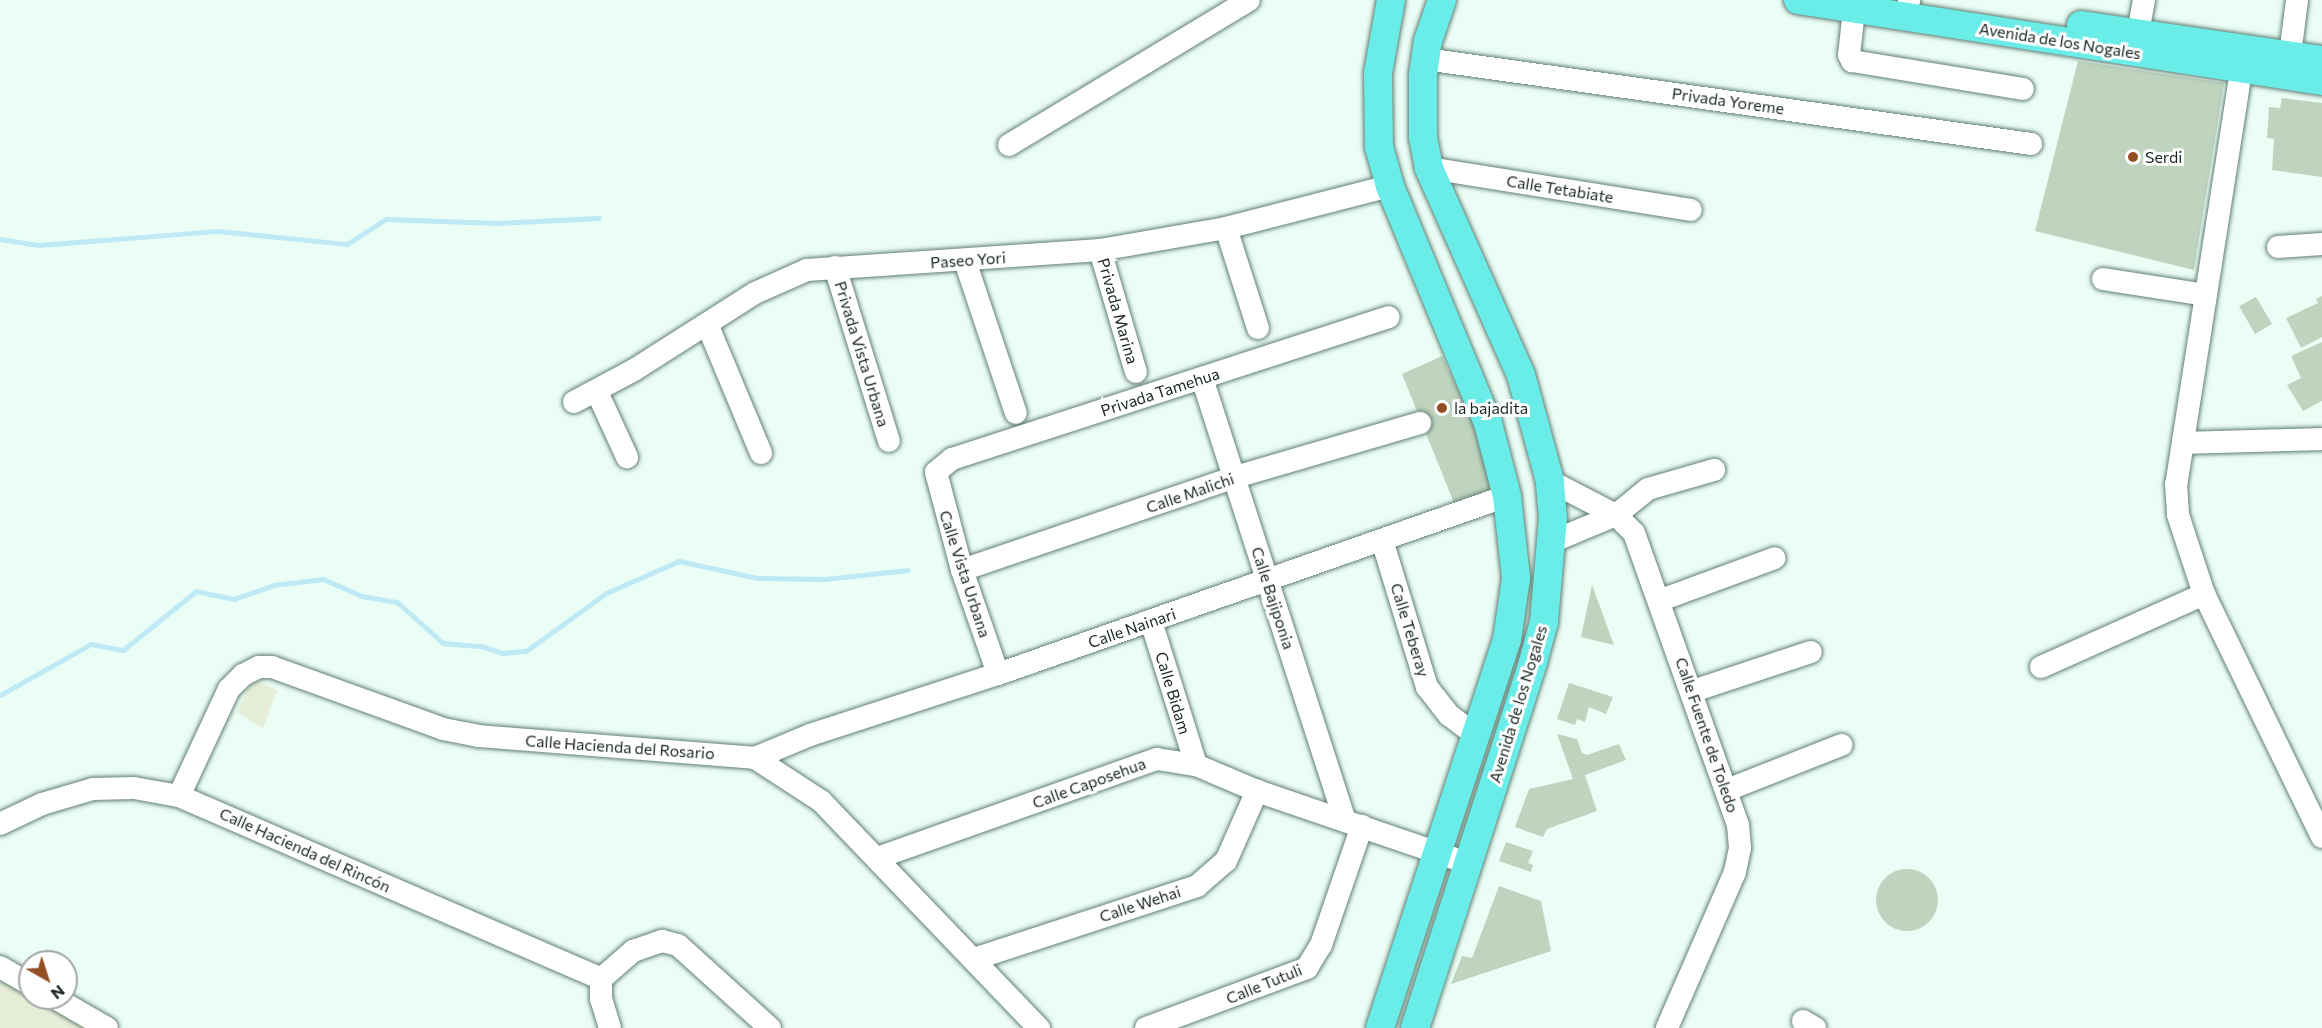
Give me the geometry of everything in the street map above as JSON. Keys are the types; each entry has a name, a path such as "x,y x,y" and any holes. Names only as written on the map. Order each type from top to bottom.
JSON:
{"main road":[{"name":"Avenida de los Nogales","path":"1380,1028 1478,736 1507,640 1516,578 1507,496 1475,386 1390,186 1379,147 1376,111 1391,0"},
{"name":"Avenida de los Nogales","path":"1414,1028 1533,662 1544,622 1551,542 1550,481 1521,375 1429,168 1421,109 1425,59 1442,0"},
{"name":"Avenida de los Nogales","path":"1798,0 1854,10 2136,42"},
{"name":"Avenida de los Nogales","path":"1908,0 2136,42 2243,58 2322,81"},
{"name":"Avenida de los Nogales","path":"2243,58 2290,55 2322,60"}],"street":[{"path":"1009,145 1249,0"},
{"path":"2136,42 2144,0"},
{"path":"2290,55 2296,0"},
{"path":"1854,10 1849,55 1852,62 2023,89"},
{"path":"2243,58 2176,484 2178,515 2204,594 2322,837"},
{"name":"Privada Yoreme","path":"1425,59 2031,144"},
{"name":"Calle Tetabiate","path":"1429,168 1691,210"},
{"name":"Paseo Yori","path":"574,402 597,392 782,279 807,270 1100,250 1226,228 1390,186"},
{"path":"1226,228 1258,328"},
{"path":"2278,247 2322,244"},
{"name":"Privada Marina","path":"1100,250 1136,372"},
{"path":"965,261 1016,413"},
{"name":"Privada Vista Urbana","path":"835,267 889,441"},
{"path":"2103,279 2206,295"},
{"name":"Privada Tamehua","path":"936,472 952,459 1388,317"},
{"path":"707,324 761,453"},
{"name":"Calle Bajiponia","path":"1202,378 1232,478 1353,822"},
{"path":"597,392 627,457"},
{"name":"Calle Malichi","path":"962,570 1232,478 1420,423"},
{"path":"2183,444 2322,439"},
{"path":"1551,542 1616,515 1648,489 1714,470"},
{"name":"Calle Vista Urbana","path":"936,472 962,570 999,674"},
{"name":"Calle Fuente de Toledo","path":"1550,481 1616,515 1634,533 1693,691 1738,825 1740,848 1735,872 1667,1028"},
{"name":"Calle Nainari","path":"756,758 810,735 999,674 1507,496"},
{"name":"Calle Teberay","path":"1382,540 1427,687 1449,715 1478,736"},
{"path":"1660,600 1775,558"},
{"path":"2041,667 2204,594"},
{"name":"Calle Bidam","path":"1151,621 1196,765"},
{"path":"1693,691 1811,652"},
{"name":"Calle Hacienda del Rosario","path":"179,796 229,689 243,675 259,667 273,666 443,729 478,736 756,758 821,801 1039,1028"},
{"path":"1727,790 1841,745"},
{"name":"Calle Caposehua","path":"877,858 1157,759 1196,765 1257,790 1353,822 1438,854 1467,862"},
{"name":"Calle Hacienda del Rincón","path":"0,824 42,804 93,789 134,788 179,796 601,979"},
{"name":"Calle Wehai","path":"974,958 1197,886 1226,861 1257,790"},
{"name":"Calle Tutuli","path":"1146,1028 1307,968 1321,945 1353,822"},
{"path":"610,1028 601,999 601,979 646,944 662,941 678,945 770,1028"},
{"path":"0,967 18,977"},
{"path":"76,1010 107,1028"}],"green space":[{"path":"253,679 277,690 263,729 237,712"},
{"path":"0,976 18,986 18,1010 61,1010 93,1028 0,1028"}],"building":[{"name":"Serdi","path":"2078,61 2224,83 2194,270 2035,231"},
{"path":"2282,98 2322,103 2322,177 2272,170 2274,139 2267,138 2269,107 2280,108"},
{"path":"2322,296 2322,337 2301,348 2286,318 2318,303 2316,299"},
{"path":"2256,297 2272,324 2255,334 2239,306"},
{"path":"2322,342 2322,401 2303,411 2287,385 2301,378 2291,356"},
{"name":"la bajadita","path":"1442,356 1507,496 1456,508 1402,374"},
{"path":"1592,585 1614,645 1581,637"},
{"path":"1569,683 1613,697 1606,714 1589,707 1585,722 1577,719 1575,725 1557,719"},
{"path":"1557,734 1577,739 1582,753 1587,755 1619,744 1626,760 1585,775 1597,811 1547,829 1543,837 1515,827 1529,789 1573,779"},
{"path":"1506,842 1533,851 1528,863 1533,865 1531,872 1499,861"},
{"path":"1907,869 1924,874 1929,878 1933,883 1938,900 1933,917 1929,922 1924,926 1907,931 1890,926 1885,922 1881,917 1876,900 1881,883 1885,878 1890,874"},
{"path":"1499,886 1541,901 1551,951 1451,984 1462,956 1472,958"}],"waterway":[{"path":"0,239 39,245 218,231 347,244 386,219 497,223 599,218"},
{"path":"0,695 91,644 123,650 196,591 234,599 274,585 323,579 362,596 397,602 443,643 481,646 503,653 526,651 606,593 679,561 757,578 825,579 908,570"}],"place":[{"name":"Serdi","path":"2133,157"},
{"name":"la bajadita","path":"1442,408"}]}
